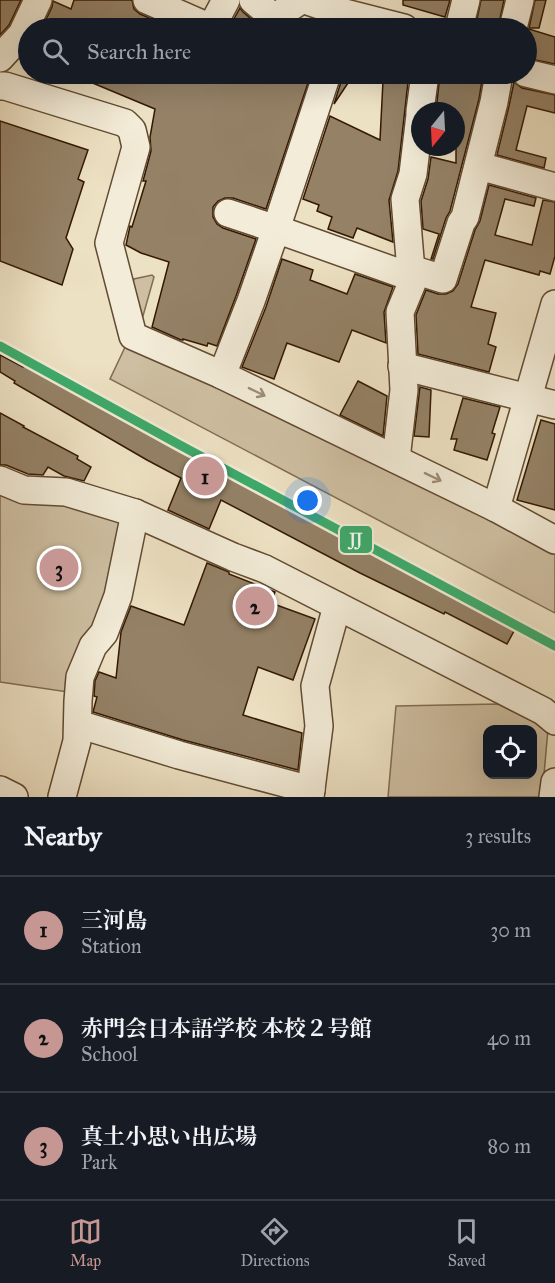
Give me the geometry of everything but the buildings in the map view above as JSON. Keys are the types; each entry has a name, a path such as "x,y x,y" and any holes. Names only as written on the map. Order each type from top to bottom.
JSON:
{"street":[{"path":"30,18 38,0"},
{"path":"147,0 188,18"},
{"path":"216,18 226,0"},
{"path":"253,0 274,18 303,0 365,18"},
{"path":"462,18 466,0"},
{"path":"516,18 520,0"},
{"path":"0,58 18,38"},
{"path":"537,75 555,80"},
{"path":"222,375 251,301 324,84"},
{"path":"421,102 424,84"},
{"path":"228,213 411,273 443,279 465,217 497,84"},
{"path":"0,86 125,123 132,130 136,147 109,243 133,336 222,375 396,459 555,540"},
{"path":"396,459 404,390 400,312 412,284 405,199 413,174 415,156"},
{"path":"479,166 555,187"},
{"path":"496,508 555,304"},
{"path":"402,366 555,405"},
{"path":"0,480 24,489 66,492 135,513 265,569 543,711 555,721"},
{"path":"62,797 77,741 80,677 93,646 104,633 118,596 135,513"},
{"path":"78,724 310,794 319,726 315,686 337,606"},
{"path":"553,797 555,782"},
{"path":"0,790 14,797"}],"shaded area":[{"path":"152,275 154,277 143,316 141,316 133,282 134,279"},
{"path":"127,343 555,547 555,613 110,379"},
{"path":"0,483 126,514 109,608 68,692 0,682"},
{"path":"498,704 548,729 542,797 388,797 396,706"}],"transit line":[{"name":"JJ","path":"0,346 555,646"}],"place":[{"name":"三河島","path":"205,476"},
{"name":"真土小思い出広場","path":"59,568"},
{"name":"赤門会日本語学校 本校２号館","path":"255,606"}]}
